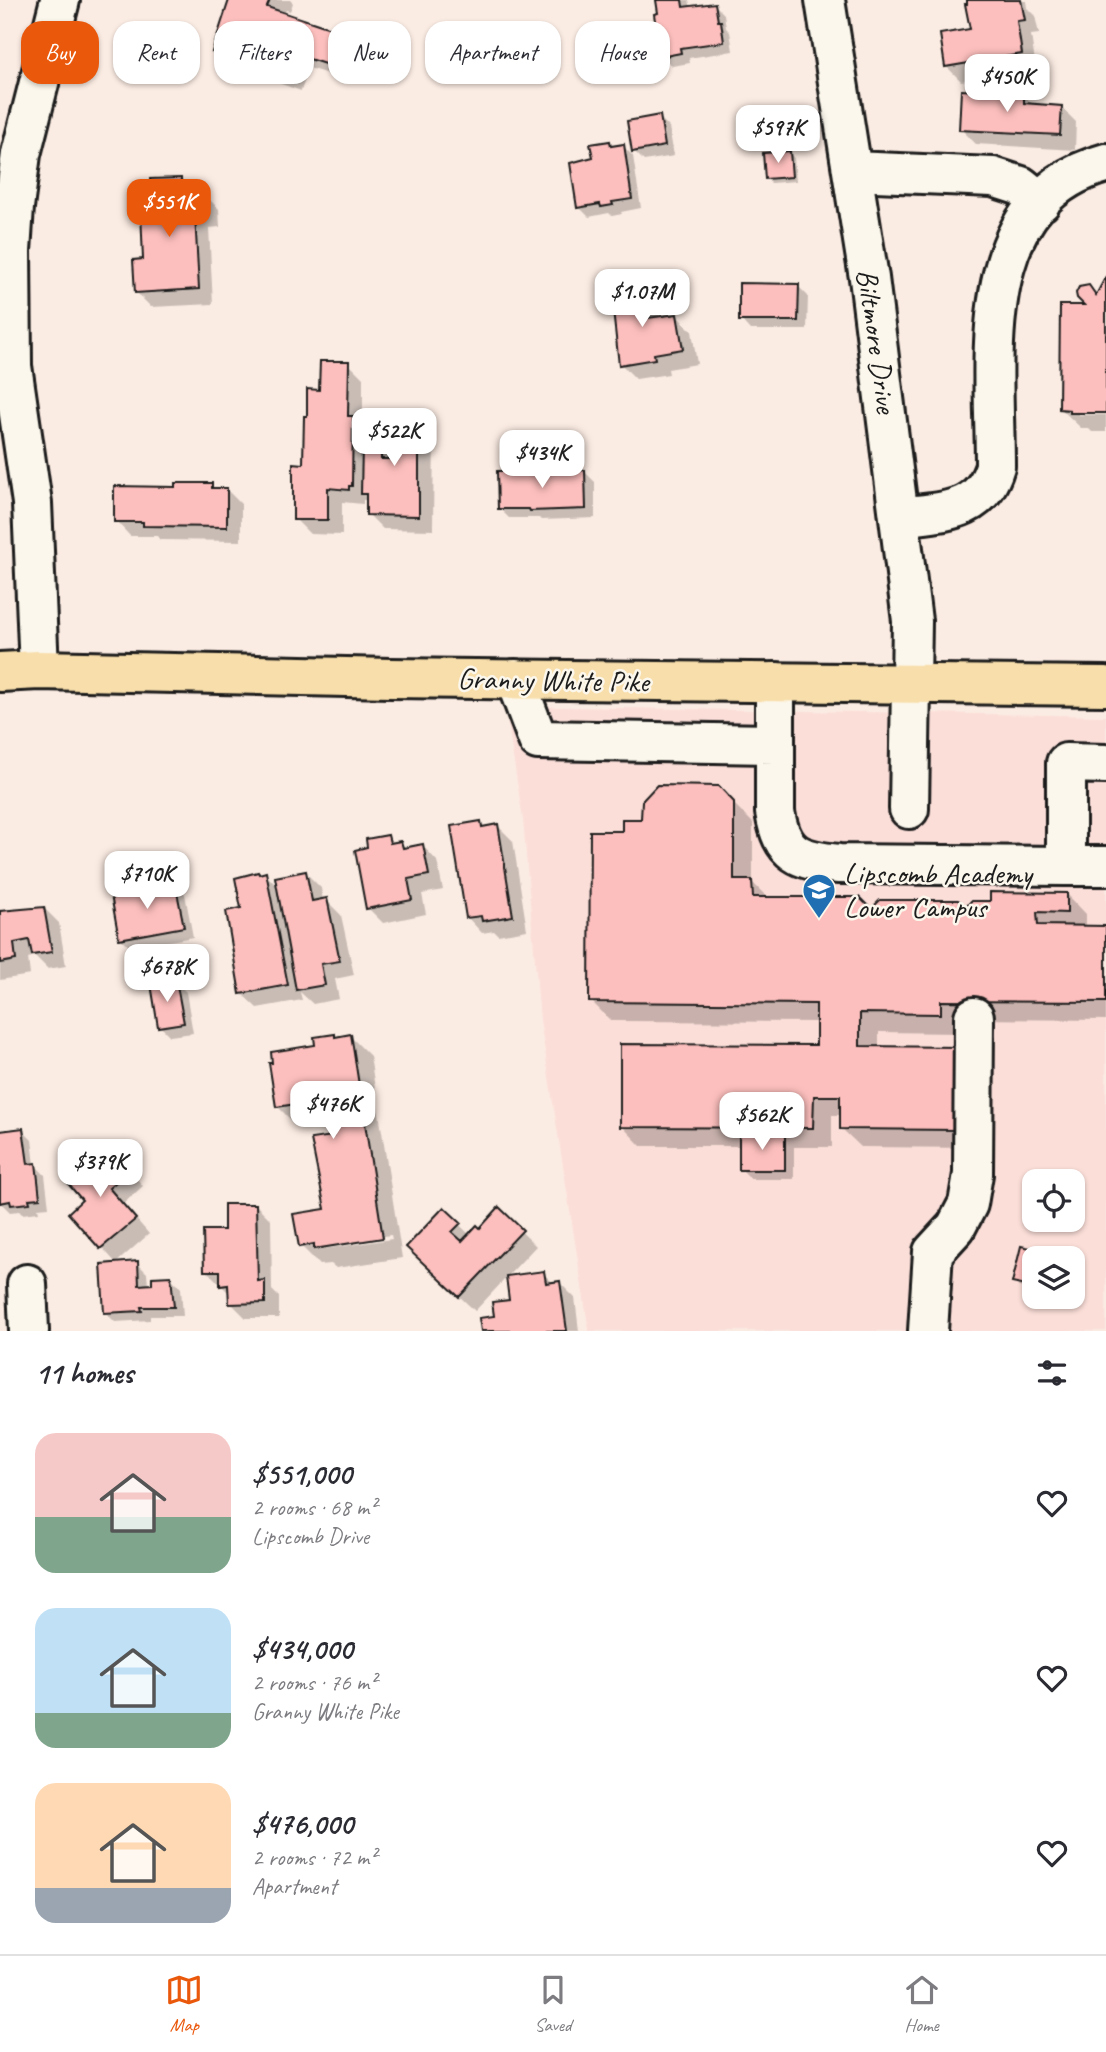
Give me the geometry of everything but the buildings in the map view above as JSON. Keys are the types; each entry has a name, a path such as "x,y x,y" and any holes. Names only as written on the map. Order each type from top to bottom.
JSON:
{"main road":[{"name":"Granny White Pike","path":"0,672 38,670 1106,686"}],"street":[{"path":"38,670 32,503 12,366 11,251 13,207 21,153 60,0"},
{"name":"Biltmore Drive","path":"825,0 869,278 912,621 909,809"},
{"path":"900,517 964,505 976,499 990,482 995,466 995,312 1000,283 1015,236 1041,202 1064,182 1087,169 1106,163"},
{"path":"852,171 993,177 1021,186 1041,202"},
{"path":"515,679 538,740 775,744"},
{"path":"775,682 775,813 777,827 788,848 797,856 807,861 839,864 1106,866"},
{"path":"1066,866 1066,763 1106,764"},
{"path":"928,1331 933,1252 956,1227 968,1205 973,1174 974,1017"},
{"path":"27,1284 29,1331"}],"shaded area":[{"name":"Lipscomb Academy Lower Campus","path":"505,706 1106,716 1106,1331 589,1331 540,1020 523,819"}],"place":[{"name":"Lipscomb Academy Lower Campus","path":"819,920"}]}
